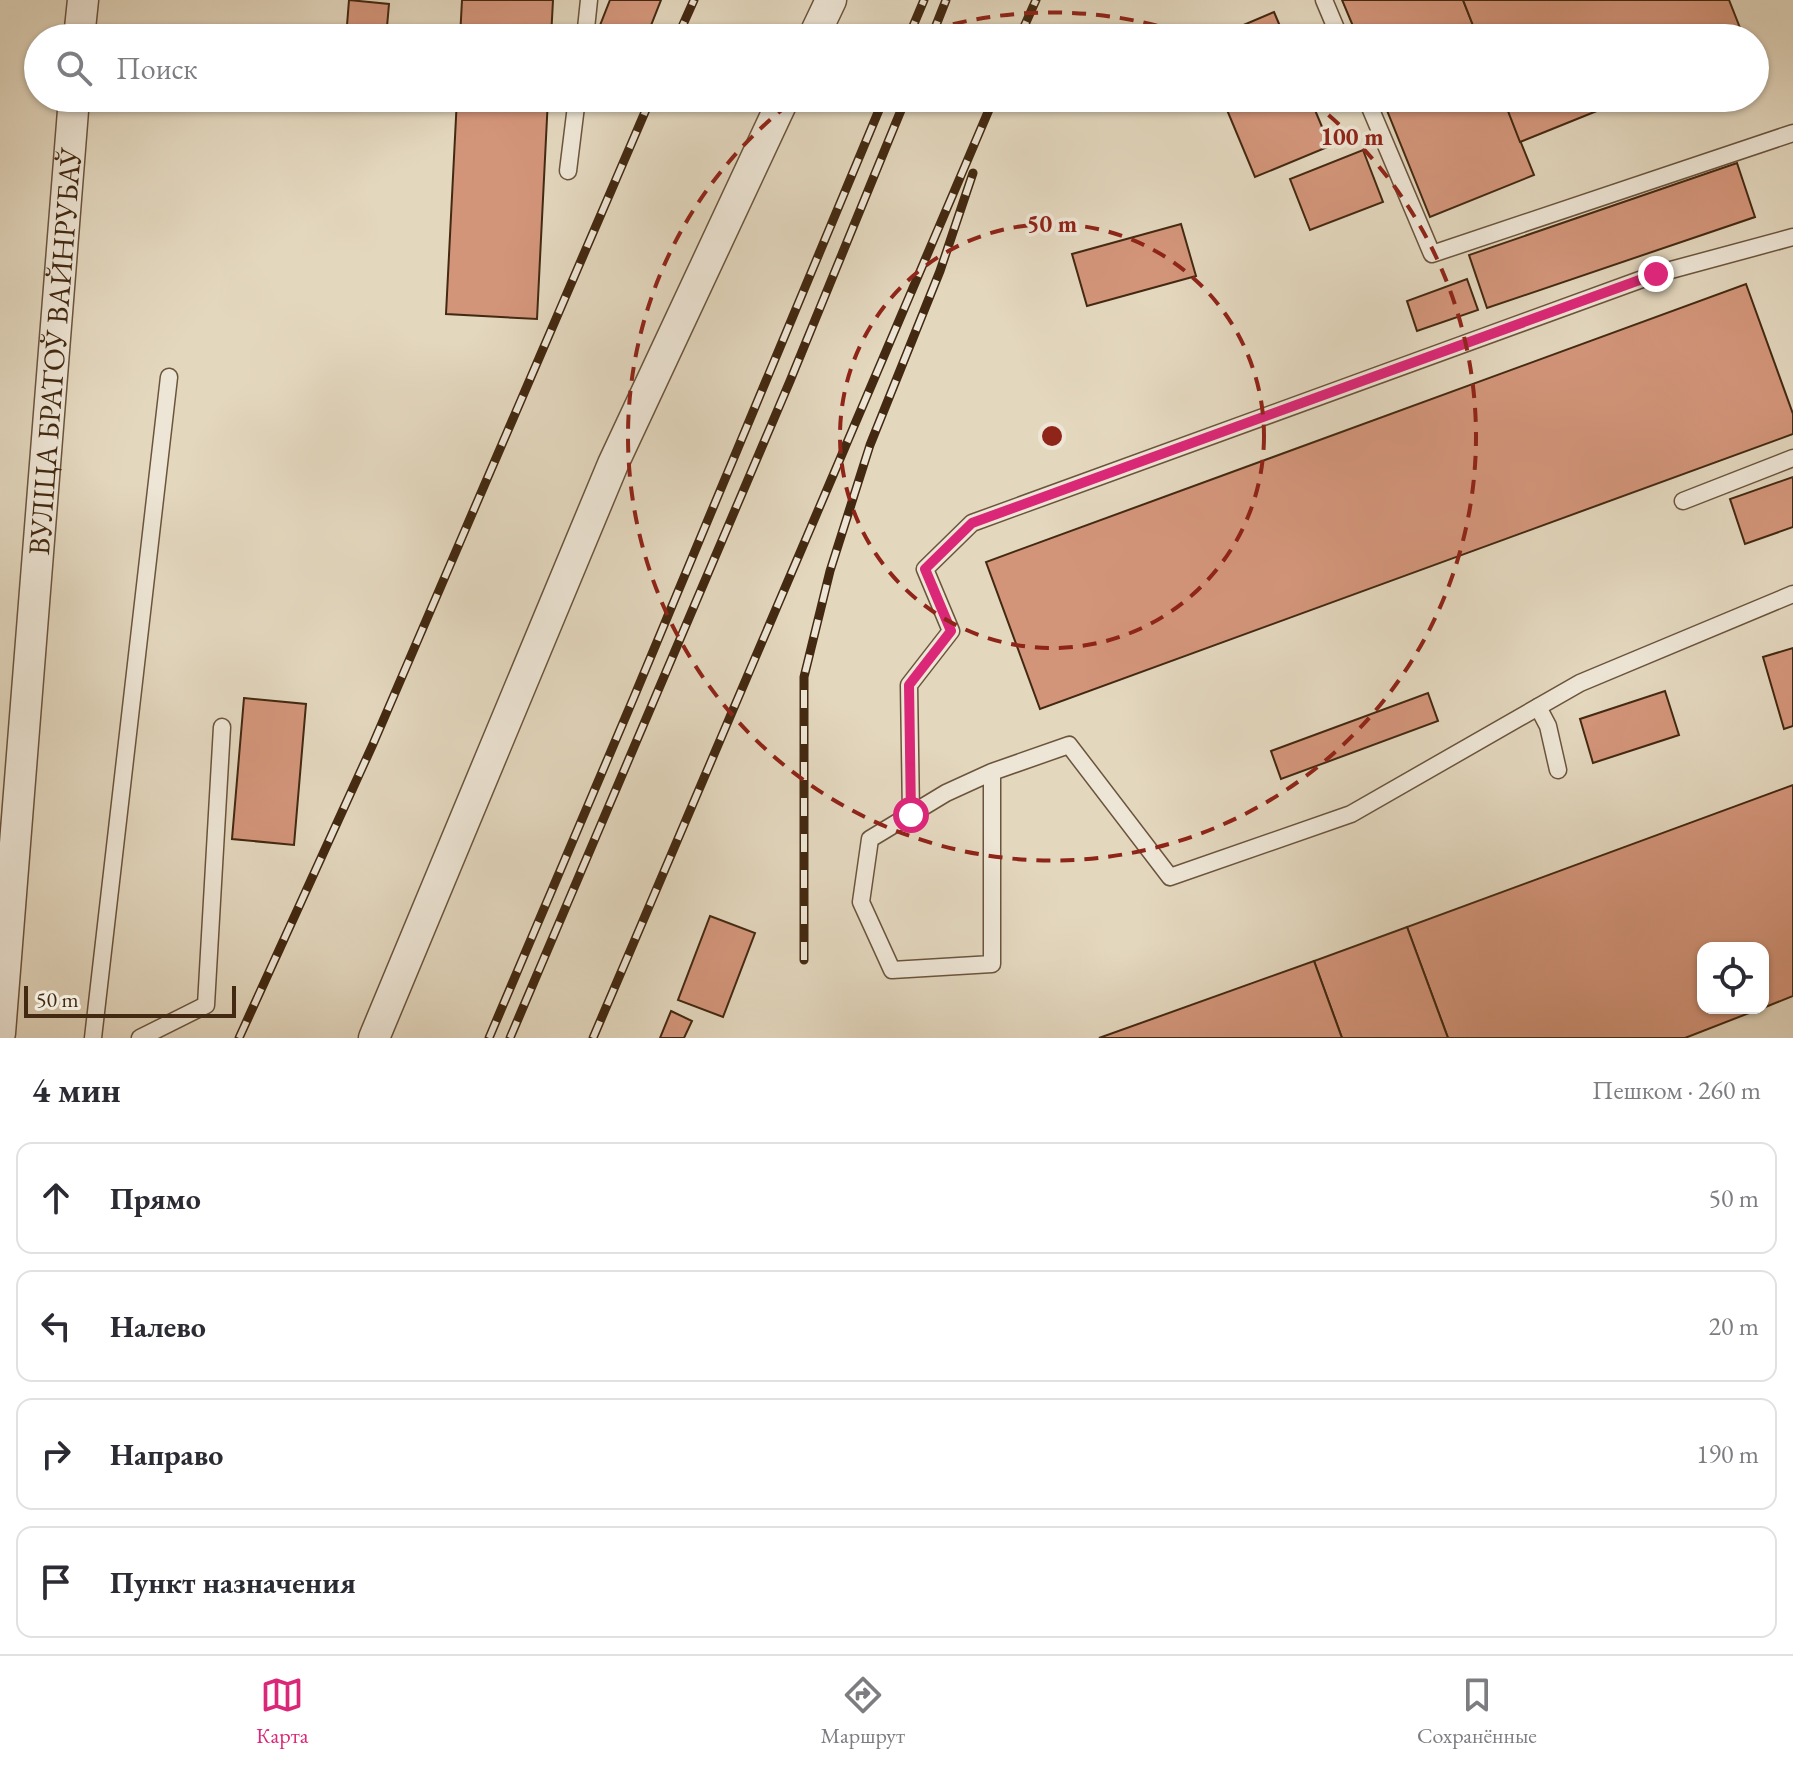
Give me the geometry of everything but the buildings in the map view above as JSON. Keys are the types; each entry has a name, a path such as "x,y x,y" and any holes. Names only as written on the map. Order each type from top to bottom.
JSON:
{"street":[{"path":"80,24 83,0"},
{"path":"820,24 831,0"},
{"name":"ВУЛІЦА БРАТОЎ ВАЙНРУБАЎ","path":"0,1033 73,112"},
{"path":"374,1038 613,464 777,112"}],"lane":[{"path":"586,24 589,0"},
{"path":"1324,0 1334,24"},
{"path":"568,171 575,112"},
{"path":"1372,112 1432,254 1793,133"},
{"path":"911,815 909,685 951,631 925,569 972,523 1656,274 1793,237"},
{"path":"93,1038 169,377"},
{"path":"1683,501 1793,458"},
{"path":"992,772 992,964 892,970 861,902 870,839 946,793 992,772 1069,745 1170,877 1351,814 1580,683 1793,594"},
{"path":"1538,707 1548,726 1558,770"},
{"path":"140,1038 206,1005 222,727"}],"railway":[{"path":"683,24 694,0"},
{"path":"914,24 924,0"},
{"path":"937,24 946,0"},
{"path":"1025,24 1036,0"},
{"path":"239,1038 373,744 645,112"},
{"path":"489,1038 878,112"},
{"path":"510,1038 790,381 900,112"},
{"path":"593,1038 988,112"},
{"path":"804,960 804,677 830,571 870,445 940,271 973,173"}],"route":[{"path":"911,815 909,685 951,631 925,569 972,523 1656,274"}]}
